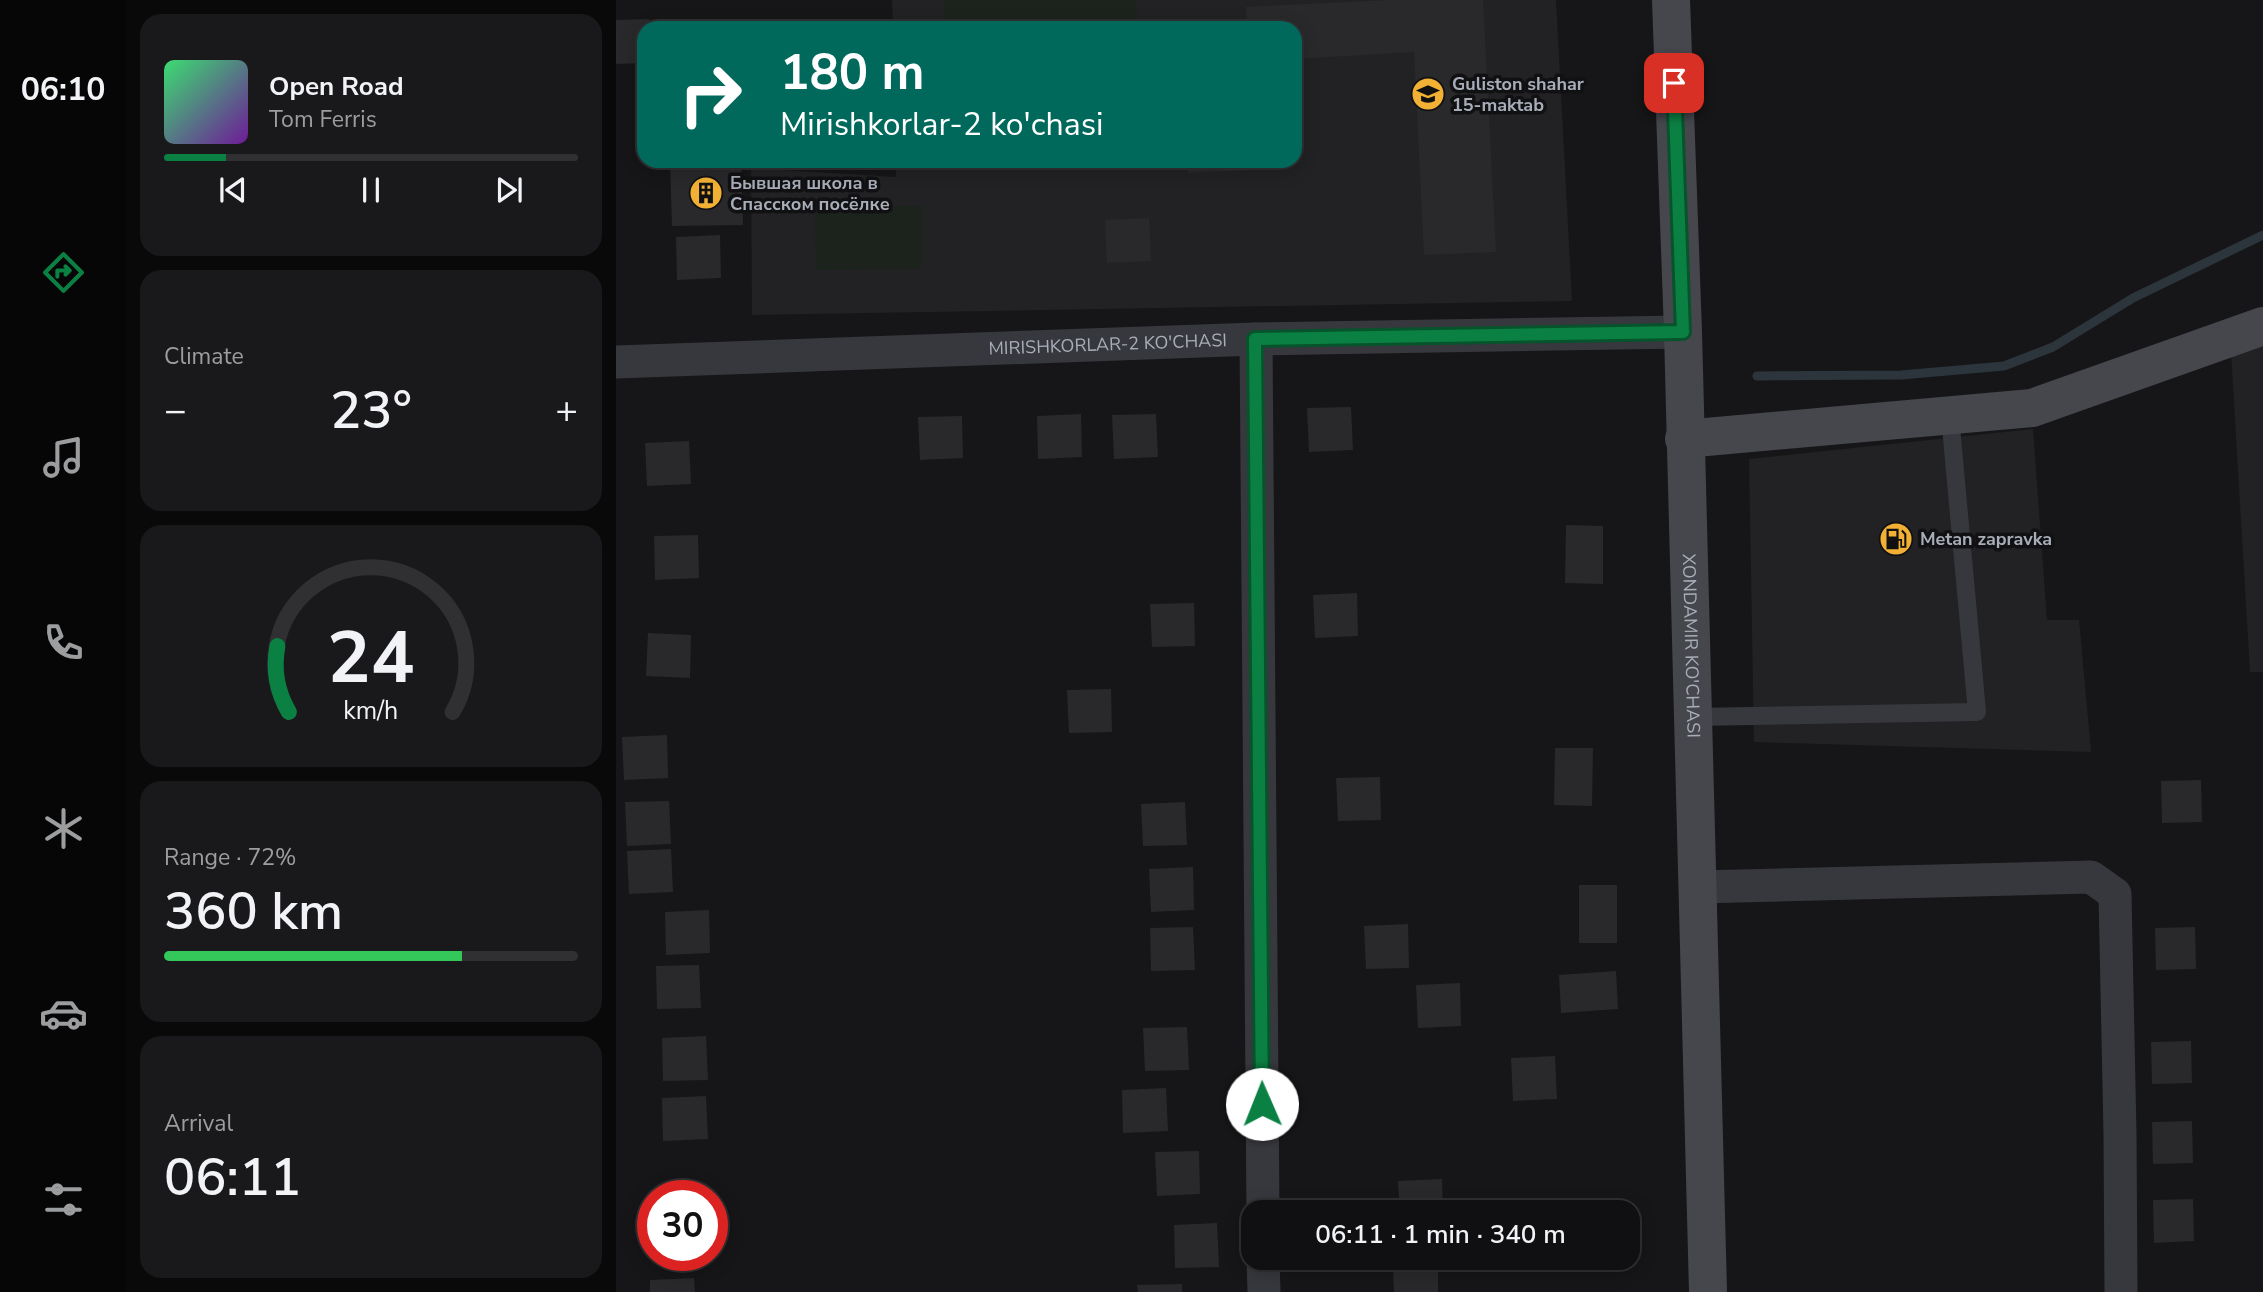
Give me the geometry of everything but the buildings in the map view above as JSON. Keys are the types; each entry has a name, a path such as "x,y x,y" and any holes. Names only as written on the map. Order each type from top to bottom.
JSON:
{"main road":[{"name":"XONDAMIR KO'CHASI","path":"1671,0 1683,332 1708,1292"},
{"path":"1684,439 2032,408 2263,326"}],"street":[{"name":"MIRISHKORLAR-2 KO'CHASI","path":"616,362 1255,339 1683,332"},
{"path":"1255,339 1263,1200"},
{"path":"1698,887 2091,877 2115,894 2121,1292"},
{"path":"1263,1270 1264,1292"}],"lane":[{"path":"1694,717 1977,712 1950,416"}],"shaded area":[{"name":"Guliston shahar 15-maktab","path":"892,0 1556,0 1572,301 752,315 751,168 896,177 896,168 1302,168 1302,21 893,21"},
{"path":"944,0 1136,0 1137,21 945,21"},
{"path":"921,206 921,269 816,270 815,207"},
{"path":"2263,341 2263,672 2250,672 2231,352"},
{"name":"Metan zapravka","path":"2033,429 2047,620 2079,620 2091,752 1754,742 1749,459"}],"waterway":[{"path":"1757,376 1901,375 2004,366 2053,347 2133,298 2263,235"}],"place":[{"name":"Guliston shahar 15-maktab","path":"1428,94"},
{"name":"Бывшая школа в Спасском посёлке","path":"706,193"},
{"name":"Metan zapravka","path":"1896,539"}],"route":[{"path":"1262,1104 1255,339 1683,332 1674,83"}]}
